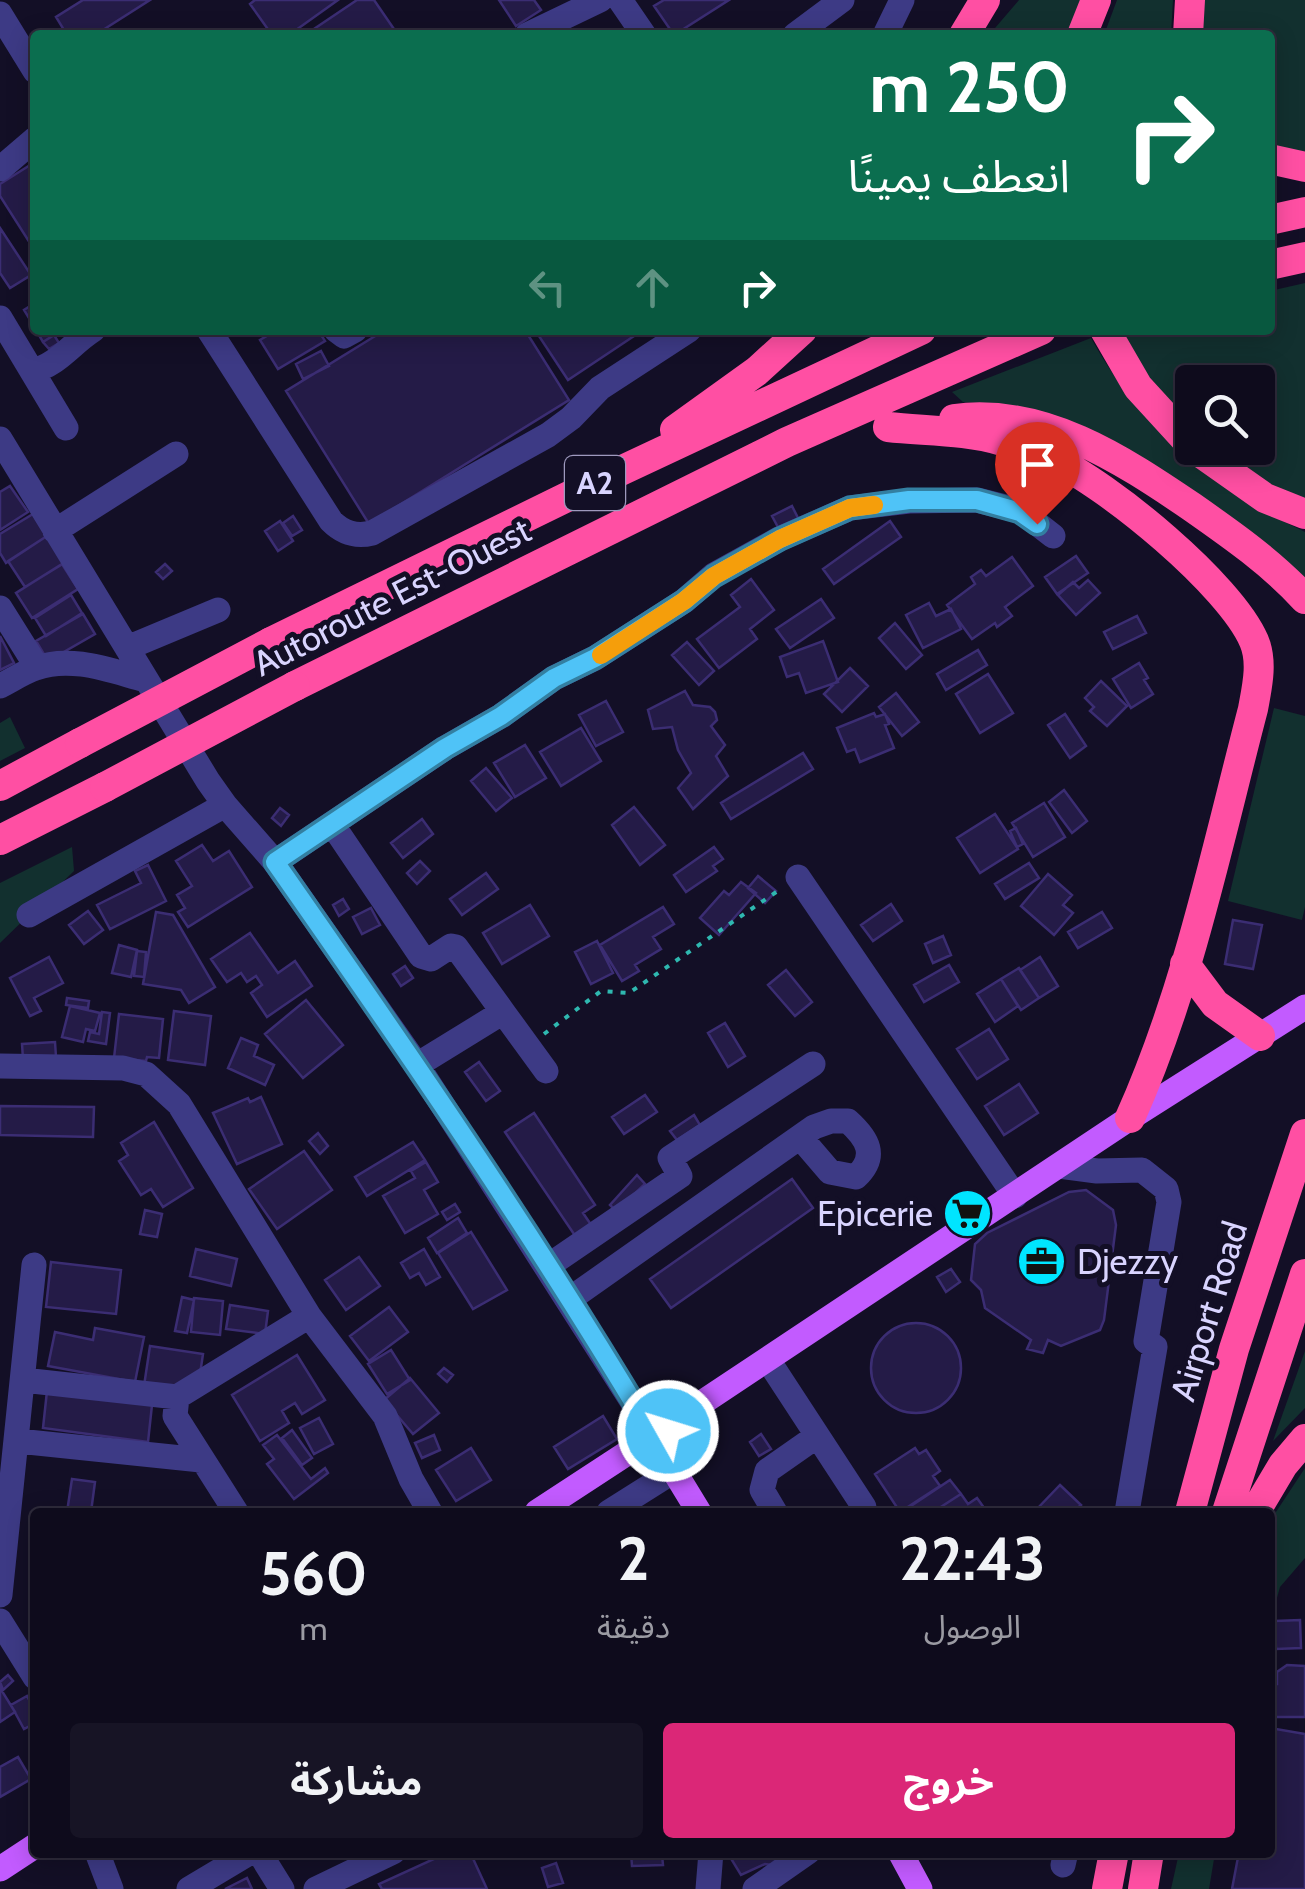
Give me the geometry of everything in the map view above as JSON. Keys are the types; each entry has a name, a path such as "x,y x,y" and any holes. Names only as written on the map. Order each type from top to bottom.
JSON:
{"highway":[{"path":"1084,30 1096,0"},
{"path":"1188,30 1190,0"},
{"path":"1275,160 1305,167"},
{"path":"1275,219 1305,212"},
{"path":"1275,265 1305,257"},
{"path":"614,474 756,370 796,335"},
{"name":"Autoroute Est-Ouest","path":"0,786 270,642 910,335"},
{"name":"Autoroute Est-Ouest","path":"0,840 295,686 787,442 1030,335"},
{"path":"1108,335 1138,386 1175,427"},
{"path":"787,442 973,416 1042,426 1089,443 1149,478 1225,530 1305,599"},
{"path":"888,427 997,439 1054,460 1134,512 1196,568 1240,616 1256,645 1256,692 1185,964 1154,1064 1130,1118"},
{"path":"1218,465 1264,498 1305,514"},
{"path":"1185,964 1215,1004 1260,1036"},
{"name":"Airport Road","path":"1191,1508 1234,1349 1305,1134"},
{"path":"1228,1508 1305,1274"},
{"path":"1258,1508 1283,1465 1305,1439"},
{"path":"1107,1889 1113,1858"}],"main road":[{"path":"543,1508 1130,1118 1305,1007"},
{"path":"653,1435 697,1508"},
{"path":"0,1868 30,1849"},
{"path":"903,1858 920,1889"}],"street":[{"path":"620,0 641,30"},
{"path":"802,30 842,0"},
{"path":"887,30 902,0"},
{"path":"536,30 586,3"},
{"path":"0,14 8,44 30,66"},
{"path":"0,169 30,143"},
{"path":"0,318 66,428"},
{"path":"32,371 59,360 86,335"},
{"path":"212,335 331,522 357,535 372,533 548,435 572,418 600,388 672,335"},
{"path":"2,448 225,806 275,862 417,1065 570,1299 653,1435"},
{"path":"55,530 176,454"},
{"path":"275,862 554,678 595,658 684,601 714,576 780,539 850,508 909,500 977,500 1020,512 1053,536"},
{"path":"0,608 37,667"},
{"path":"127,648 218,610"},
{"path":"0,686 37,667 84,664 146,680"},
{"path":"30,915 225,806"},
{"path":"332,824 420,956 431,959 456,946 546,1070"},
{"path":"798,876 1015,1196"},
{"path":"417,1065 504,1012"},
{"path":"548,1266 680,1176 670,1158 813,1064"},
{"path":"0,1066 124,1068 146,1074 178,1104 308,1316 386,1416 411,1479 428,1508"},
{"path":"570,1299 800,1137"},
{"path":"1059,1166 1142,1170 1182,1202 1146,1341 1155,1347 1128,1508"},
{"path":"0,1595 4,1525 18,1441 34,1265"},
{"path":"23,1380 177,1397 308,1316"},
{"path":"768,1360 864,1507"},
{"path":"177,1397 175,1416 233,1508"},
{"path":"773,1508 762,1490 767,1471 817,1436"},
{"path":"18,1441 201,1460"},
{"path":"614,1508 674,1471"},
{"path":"0,1621 30,1670"},
{"path":"99,1858 111,1889"},
{"path":"189,1889 241,1858"},
{"path":"263,1858 282,1889"},
{"path":"316,1889 381,1858"},
{"path":"708,1889 711,1858"},
{"path":"755,1889 799,1858"}],"path":[{"path":"543,1035 601,992 629,994 798,876"}],"green space":[{"path":"1019,0 1092,0 1079,30 993,30"},
{"path":"1117,0 1173,0 1171,30 1106,30"},
{"path":"1202,0 1305,0 1305,161 1275,149 1275,30 1199,30"},
{"path":"1305,283 1305,504 1237,465 1275,465 1275,365 1175,365 1175,410 1146,375 1125,335 1275,335 1275,290"},
{"path":"1091,338 1133,401 1175,446 1175,465 1197,465 1238,496 1305,532 1305,585 1014,406 963,402 952,392"},
{"path":"1274,708 1305,716 1302,920 1228,901"},
{"path":"10,717 25,748 0,761 0,723"},
{"path":"72,847 74,871 0,943 0,883"},
{"path":"1305,1351 1305,1408 1273,1441"},
{"path":"1305,1468 1305,1558 1280,1587 1275,1605 1275,1513"},
{"path":"1178,1858 1214,1858 1209,1889 1171,1889"}],"building":[{"path":"83,0 150,0 103,30 64,30 56,17"},
{"path":"255,0 338,0 296,30 268,30 250,4"},
{"path":"357,0 374,0 395,30 312,30"},
{"path":"499,0 534,0 541,10 516,26"},
{"path":"664,0 729,0 682,30 671,30 654,6"},
{"path":"30,165 30,243 0,196 0,184"},
{"path":"0,228 30,276 10,288 0,273"},
{"path":"54,335 59,343 49,349 43,342"},
{"path":"268,335 321,335 325,341 278,369 260,340"},
{"path":"377,335 528,335 569,400 369,524 286,391"},
{"path":"538,335 636,335 568,380"},
{"path":"321,351 329,366 303,379 296,364"},
{"path":"10,486 28,512 0,530 0,492"},
{"path":"792,506 800,522 780,531 772,516"},
{"path":"33,514 47,536 6,563 0,553 0,534"},
{"path":"293,516 302,530 292,536 283,523"},
{"path":"280,521 293,541 278,551 265,531"},
{"path":"890,521 901,537 834,584 823,569"},
{"path":"47,536 64,563 25,587 8,561"},
{"path":"1076,556 1088,573 1057,594 1045,577"},
{"path":"1012,557 1033,586 1005,607 1012,616 972,639 947,605 975,584 971,577 981,570 986,576"},
{"path":"62,564 78,589 32,618 16,593"},
{"path":"165,564 172,571 163,579 156,572"},
{"path":"751,579 774,610 750,629 757,639 719,668 697,639 740,607 731,595"},
{"path":"1088,580 1100,593 1076,615 1058,595 1073,582 1079,588"},
{"path":"71,595 82,613 46,636 35,618"},
{"path":"821,599 834,618 790,648 776,629"},
{"path":"929,603 936,616 951,609 961,629 923,648 906,615"},
{"path":"83,614 95,634 48,661 36,641"},
{"path":"1137,616 1146,633 1113,649 1104,632"},
{"path":"895,623 922,655 906,669 879,638"},
{"path":"0,636 14,663 0,670"},
{"path":"823,641 838,682 806,693 799,673 787,677 780,657"},
{"path":"687,642 714,671 699,685 672,655"},
{"path":"978,650 987,665 946,690 937,674"},
{"path":"1139,663 1153,694 1131,708 1113,679"},
{"path":"850,668 868,686 842,712 824,694"},
{"path":"988,674 1013,713 980,733 956,694"},
{"path":"1101,681 1127,706 1107,726 1090,711 1094,707 1085,698"},
{"path":"685,691 693,705 710,707 715,712 717,720 711,726 725,745 716,756 728,776 693,809 678,788 691,773 678,750 672,727 653,729 648,710"},
{"path":"896,693 919,722 902,736 879,707"},
{"path":"606,701 623,732 596,746 579,715"},
{"path":"874,713 876,717 885,714 894,748 860,762 855,749 847,752 837,728"},
{"path":"1065,714 1086,746 1070,758 1048,725"},
{"path":"581,728 601,761 561,786 540,752"},
{"path":"525,745 546,778 515,797 494,763"},
{"path":"803,753 813,769 731,819 721,803"},
{"path":"486,768 512,798 496,811 471,781"},
{"path":"1064,790 1087,821 1072,833 1049,802"},
{"path":"1044,803 1065,837 1033,857 1012,823"},
{"path":"634,807 665,845 640,865 612,825"},
{"path":"280,808 289,815 281,826 272,818"},
{"path":"995,814 1018,849 980,873 957,838"},
{"path":"422,819 433,834 403,858 391,843"},
{"path":"1016,828 1023,844 1017,847 1010,831"},
{"path":"202,845 213,861 229,851 252,887 188,927 178,912 185,908 177,895 192,886 176,861"},
{"path":"714,847 723,859 713,866 717,871 686,892 674,875"},
{"path":"420,861 430,871 417,884 407,873"},
{"path":"1029,863 1039,878 1005,899 995,884"},
{"path":"148,865 166,901 110,929 97,905 141,883 135,871"},
{"path":"486,873 498,889 462,915 450,899"},
{"path":"1048,874 1072,895 1063,905 1073,913 1054,935 1021,906"},
{"path":"758,876 776,891 765,903 748,888"},
{"path":"741,882 756,893 719,935 700,918 724,891 729,895"},
{"path":"343,899 349,909 339,916 333,905"},
{"path":"891,904 902,921 873,941 861,925"},
{"path":"530,905 549,936 502,964 483,933"},
{"path":"663,907 674,924 653,937 661,949 635,965 639,971 622,981 600,945"},
{"path":"371,908 380,925 362,934 353,917"},
{"path":"88,911 103,930 84,944 69,925"},
{"path":"156,912 173,915 215,987 189,1003 181,990 143,984"},
{"path":"1102,912 1112,928 1078,948 1068,932"},
{"path":"1233,920 1262,925 1253,969 1225,964"},
{"path":"250,933 278,973 295,961 312,986 267,1017 251,993 262,985 256,976 247,982 241,973 227,982 211,959"},
{"path":"943,936 951,955 933,963 925,944"},
{"path":"597,941 613,973 591,984 575,952"},
{"path":"119,945 137,950 131,977 112,973"},
{"path":"137,951 146,952 144,977 134,976"},
{"path":"49,957 63,983 34,998 41,1011 30,1016 10,978"},
{"path":"1040,957 1058,986 1039,998 1020,970"},
{"path":"949,965 959,982 924,1002 914,985"},
{"path":"405,966 413,978 401,986 393,974"},
{"path":"1019,968 1039,998 1021,1010 1001,979"},
{"path":"786,970 812,1002 795,1016 768,985"},
{"path":"1001,979 1018,1006 995,1022 977,994"},
{"path":"67,998 89,1001 88,1008 66,1005"},
{"path":"306,1000 343,1045 303,1078 265,1034"},
{"path":"70,1006 100,1013 95,1031 86,1029 83,1042 62,1037"},
{"path":"174,1011 211,1016 205,1065 168,1060"},
{"path":"102,1012 110,1013 106,1044 88,1041 90,1032 99,1034"},
{"path":"119,1014 163,1019 159,1058 114,1058"},
{"path":"725,1023 745,1056 728,1067 708,1033"},
{"path":"989,1029 1008,1059 977,1079 957,1049"},
{"path":"241,1038 258,1045 254,1056 274,1065 265,1085 228,1068"},
{"path":"55,1042 56,1057 23,1059 22,1044"},
{"path":"479,1062 500,1091 486,1101 465,1072"},
{"path":"1019,1084 1038,1113 1004,1135 985,1106"},
{"path":"645,1095 657,1112 624,1134 612,1117"},
{"path":"261,1097 282,1144 237,1164 213,1113 248,1098 250,1102"},
{"path":"0,1106 94,1107 93,1137 0,1135"},
{"path":"534,1113 595,1205 583,1213 594,1229 578,1240 505,1132"},
{"path":"694,1115 700,1125 677,1140 670,1131"},
{"path":"154,1122 193,1188 163,1207 151,1189 141,1195 119,1161 128,1155 121,1143"},
{"path":"318,1133 328,1146 320,1154 309,1141"},
{"path":"413,1142 425,1160 367,1196 355,1177"},
{"path":"304,1151 332,1190 277,1229 249,1189"},
{"path":"426,1162 438,1182 424,1190 438,1214 405,1233 383,1196 415,1178 411,1171"},
{"path":"637,1175 645,1184 616,1211 610,1205"},
{"path":"792,1179 813,1208 671,1308 650,1279"},
{"name":"Djezzy","path":"1086,1190 1113,1210 1116,1225 1104,1320 1100,1330 1061,1346 1048,1340 1043,1353 1027,1349 1031,1340 985,1308 981,1290 971,1280 975,1244 987,1233 1069,1192"},
{"path":"455,1204 460,1212 447,1220 442,1212"},
{"path":"145,1210 162,1214 157,1237 140,1234"},
{"path":"458,1218 467,1233 437,1253 428,1238"},
{"path":"471,1232 507,1290 473,1309 438,1253"},
{"path":"196,1249 237,1259 231,1286 190,1276"},
{"path":"424,1249 440,1277 426,1285 419,1273 410,1278 401,1263"},
{"path":"359,1257 380,1286 346,1310 325,1280"},
{"path":"51,1262 121,1270 116,1314 46,1307"},
{"path":"951,1269 960,1282 946,1292 937,1277"},
{"path":"182,1297 194,1300 187,1333 175,1331"},
{"path":"194,1298 223,1301 220,1335 191,1332"},
{"path":"230,1305 268,1311 265,1334 226,1329"},
{"path":"389,1307 408,1332 369,1361 350,1336"},
{"path":"916,1323 948,1336 961,1368 948,1400 916,1413 884,1400 871,1368 884,1336"},
{"path":"95,1328 144,1337 135,1382 48,1366 55,1332 93,1340"},
{"path":"150,1346 203,1354 199,1381 184,1392 144,1386"},
{"path":"391,1350 410,1380 387,1394 368,1364"},
{"path":"297,1355 325,1400 302,1414 295,1403 282,1411 289,1423 260,1441 232,1395"},
{"path":"444,1368 453,1375 447,1382 438,1374"},
{"path":"410,1378 439,1413 413,1434 384,1400"},
{"path":"47,1391 152,1405 148,1442 43,1428"},
{"path":"603,1416 617,1439 568,1469 554,1447"},
{"path":"319,1418 333,1444 314,1454 300,1428"},
{"path":"292,1430 312,1458 302,1465 282,1438"},
{"path":"761,1434 771,1449 759,1456 750,1442"},
{"path":"277,1435 311,1479 325,1468 328,1473 294,1499 267,1464 274,1459 263,1445"},
{"path":"434,1435 440,1450 422,1458 415,1443"},
{"path":"471,1448 491,1480 456,1501 436,1470"},
{"path":"915,1448 919,1454 926,1450 940,1471 933,1476 940,1486 906,1508 897,1508 875,1474"},
{"path":"72,1479 95,1482 92,1508 68,1508"},
{"path":"950,1480 961,1494 939,1508 908,1508"},
{"path":"1060,1485 1081,1505 1078,1508 1038,1508"},
{"path":"961,1494 968,1504 977,1498 984,1508 939,1508"},
{"path":"1300,1620 1301,1648 1276,1649 1275,1621"},
{"path":"1287,1665 1305,1666 1305,1717 1275,1717 1277,1672"},
{"path":"8,1675 13,1681 3,1690 0,1682"},
{"path":"0,1688 15,1712 0,1722"},
{"path":"27,1696 30,1726 24,1729 11,1705"},
{"path":"1275,1729 1305,1734 1305,1889 1232,1889 1238,1858 1275,1858"},
{"path":"18,1757 30,1780 0,1797 0,1767"},
{"path":"436,1858 473,1858 487,1889 382,1889 379,1884"},
{"path":"631,1858 662,1858 663,1865 632,1866"},
{"path":"731,1858 781,1858 773,1865 765,1864 741,1875"},
{"path":"556,1863 563,1883 548,1887 542,1868"},
{"path":"247,1878 252,1889 225,1889"}],"slow traffic":[{"path":"601,655 684,601 714,576 780,539 850,508 874,505"}],"place":[{"name":"Epicerie","path":"968,1214"},
{"name":"Djezzy","path":"1042,1262"}],"route":[{"path":"668,1431 660,1420 644,1420 417,1065 275,862 554,678 595,658 684,601 714,576 780,539 850,508 909,500 977,500 1020,512 1037,524"}]}
